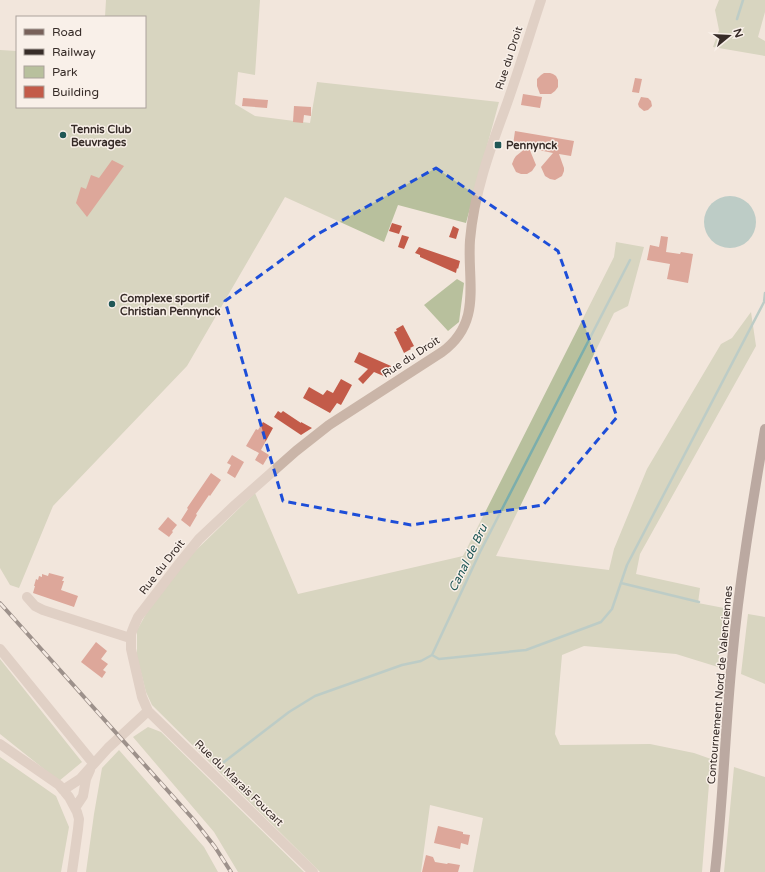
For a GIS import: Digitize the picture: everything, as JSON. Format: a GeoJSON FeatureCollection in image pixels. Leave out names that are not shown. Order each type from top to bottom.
{"type":"FeatureCollection","features":[{"type":"Feature","properties":{"kind":"main road","name":"Contournement Nord de Valenciennes"},"geometry":{"type":"LineString","coordinates":[[714,872],[724,770],[732,660],[752,506],[765,429]]}},
{"type":"Feature","properties":{"kind":"street","name":"Rue du Droit"},"geometry":{"type":"LineString","coordinates":[[148,711],[142,697],[131,649],[130,638],[138,617],[194,544],[312,437],[442,352],[450,346],[460,334],[467,319],[470,302],[470,241],[478,190],[541,0]]}},
{"type":"Feature","properties":{"kind":"street"},"geometry":{"type":"LineString","coordinates":[[27,597],[35,606],[43,610],[130,638]]}},
{"type":"Feature","properties":{"kind":"street"},"geometry":{"type":"LineString","coordinates":[[0,649],[93,763]]}},
{"type":"Feature","properties":{"kind":"street"},"geometry":{"type":"LineString","coordinates":[[63,790],[80,779],[108,748],[148,711]]}},
{"type":"Feature","properties":{"kind":"street","name":"Rue du Marais Foucart"},"geometry":{"type":"LineString","coordinates":[[148,711],[313,872]]}},
{"type":"Feature","properties":{"kind":"street"},"geometry":{"type":"LineString","coordinates":[[0,744],[54,782],[63,790],[75,808],[78,820],[78,829],[72,872]]}},
{"type":"Feature","properties":{"kind":"street"},"geometry":{"type":"LineString","coordinates":[[75,808],[84,796],[86,778],[93,763]]}},
{"type":"Feature","properties":{"kind":"highlighted area"},"geometry":{"type":"Polygon","coordinates":[[[436,168],[558,251],[617,417],[543,505],[411,525],[283,501],[225,301],[316,235],[436,168]]]}},
{"type":"Feature","properties":{"kind":"green space","name":"Complexe sportif Christian Pennynck"},"geometry":{"type":"Polygon","coordinates":[[[106,0],[260,0],[255,75],[238,72],[235,104],[255,116],[310,123],[317,82],[499,102],[466,223],[398,205],[384,242],[285,197],[187,366],[53,506],[19,588],[10,585],[0,568],[0,50],[16,51],[16,108],[146,108],[146,16],[105,16],[106,0]]]}},
{"type":"Feature","properties":{"kind":"green space"},"geometry":{"type":"Polygon","coordinates":[[[719,0],[765,0],[765,12],[758,37],[765,41],[765,56],[713,47],[719,30],[715,10],[719,0]]]}},
{"type":"Feature","properties":{"kind":"green space"},"geometry":{"type":"Polygon","coordinates":[[[616,242],[644,247],[628,306],[614,313],[496,556],[609,570],[614,549],[647,469],[721,344],[732,338],[751,312],[756,346],[640,554],[636,574],[700,588],[698,603],[724,608],[718,667],[676,654],[584,646],[562,655],[555,734],[560,745],[650,744],[694,753],[711,759],[702,872],[473,872],[483,818],[430,805],[421,872],[320,872],[152,705],[146,692],[137,657],[137,630],[146,614],[188,558],[255,493],[298,594],[463,556],[614,257],[616,242]]]}},
{"type":"Feature","properties":{"kind":"green space"},"geometry":{"type":"Polygon","coordinates":[[[457,279],[464,283],[459,322],[448,331],[424,305],[457,279]]]}},
{"type":"Feature","properties":{"kind":"green space"},"geometry":{"type":"Polygon","coordinates":[[[748,614],[765,617],[765,684],[741,674],[748,614]]]}},
{"type":"Feature","properties":{"kind":"green space"},"geometry":{"type":"Polygon","coordinates":[[[0,659],[82,762],[59,781],[0,734],[0,659]]]}},
{"type":"Feature","properties":{"kind":"green space"},"geometry":{"type":"Polygon","coordinates":[[[148,727],[161,732],[304,872],[238,872],[214,832],[133,737],[148,727]]]}},
{"type":"Feature","properties":{"kind":"green space"},"geometry":{"type":"Polygon","coordinates":[[[119,750],[204,847],[218,872],[86,872],[102,768],[119,750]]]}},
{"type":"Feature","properties":{"kind":"green space"},"geometry":{"type":"Polygon","coordinates":[[[0,757],[56,796],[69,827],[61,872],[0,872],[0,757]]]}},
{"type":"Feature","properties":{"kind":"green space"},"geometry":{"type":"Polygon","coordinates":[[[734,767],[765,777],[765,872],[724,872],[734,767]]]}},
{"type":"Feature","properties":{"kind":"water"},"geometry":{"type":"Polygon","coordinates":[[[730,196],[740,198],[748,204],[754,212],[756,222],[754,232],[748,240],[740,246],[730,248],[720,246],[712,240],[706,232],[704,222],[706,212],[712,204],[720,198],[730,196]]]}},
{"type":"Feature","properties":{"kind":"building"},"geometry":{"type":"Polygon","coordinates":[[[544,73],[553,74],[558,80],[558,87],[551,94],[540,94],[537,86],[537,79],[544,73]]]}},
{"type":"Feature","properties":{"kind":"building"},"geometry":{"type":"Polygon","coordinates":[[[635,78],[642,79],[639,93],[632,92],[635,78]]]}},
{"type":"Feature","properties":{"kind":"building"},"geometry":{"type":"Polygon","coordinates":[[[523,94],[542,97],[540,108],[521,105],[523,94]]]}},
{"type":"Feature","properties":{"kind":"building"},"geometry":{"type":"Polygon","coordinates":[[[641,97],[648,98],[651,101],[652,106],[648,110],[644,111],[639,107],[638,104],[641,97]]]}},
{"type":"Feature","properties":{"kind":"building"},"geometry":{"type":"Polygon","coordinates":[[[243,98],[268,100],[267,108],[242,106],[243,98]]]}},
{"type":"Feature","properties":{"kind":"building"},"geometry":{"type":"Polygon","coordinates":[[[294,106],[311,107],[311,116],[304,115],[303,123],[293,122],[294,106]]]}},
{"type":"Feature","properties":{"kind":"building"},"geometry":{"type":"Polygon","coordinates":[[[515,131],[574,141],[571,156],[559,154],[564,168],[562,176],[555,180],[550,179],[545,176],[541,167],[553,153],[529,148],[536,165],[532,171],[527,174],[516,172],[512,164],[514,159],[526,148],[513,145],[515,131]]]}},
{"type":"Feature","properties":{"kind":"building"},"geometry":{"type":"Polygon","coordinates":[[[112,160],[124,166],[87,217],[76,203],[81,187],[86,189],[91,175],[99,178],[112,160]]]}},
{"type":"Feature","properties":{"kind":"building"},"geometry":{"type":"Polygon","coordinates":[[[392,223],[402,226],[399,234],[389,231],[392,223]]]}},
{"type":"Feature","properties":{"kind":"building"},"geometry":{"type":"Polygon","coordinates":[[[453,226],[459,229],[456,239],[449,237],[453,226]]]}},
{"type":"Feature","properties":{"kind":"building"},"geometry":{"type":"Polygon","coordinates":[[[402,235],[409,237],[404,249],[398,247],[402,235]]]}},
{"type":"Feature","properties":{"kind":"building"},"geometry":{"type":"Polygon","coordinates":[[[661,236],[668,237],[666,252],[693,254],[688,283],[667,279],[670,264],[647,260],[650,245],[659,247],[661,236]]]}},
{"type":"Feature","properties":{"kind":"building"},"geometry":{"type":"Polygon","coordinates":[[[419,247],[460,261],[456,273],[420,257],[420,255],[415,253],[419,247]]]}},
{"type":"Feature","properties":{"kind":"building"},"geometry":{"type":"Polygon","coordinates":[[[403,325],[414,346],[404,353],[394,332],[403,325]]]}},
{"type":"Feature","properties":{"kind":"building"},"geometry":{"type":"Polygon","coordinates":[[[359,352],[391,366],[386,377],[374,372],[363,384],[358,379],[368,369],[354,362],[359,352]]]}},
{"type":"Feature","properties":{"kind":"building"},"geometry":{"type":"Polygon","coordinates":[[[341,379],[352,385],[341,405],[337,403],[330,413],[303,398],[309,387],[323,395],[327,390],[333,393],[341,379]]]}},
{"type":"Feature","properties":{"kind":"building"},"geometry":{"type":"Polygon","coordinates":[[[278,411],[281,413],[283,411],[301,423],[312,428],[301,435],[274,417],[278,411]]]}},
{"type":"Feature","properties":{"kind":"building"},"geometry":{"type":"Polygon","coordinates":[[[263,422],[273,428],[261,450],[269,455],[263,465],[255,460],[259,453],[246,446],[256,429],[258,430],[263,422]]]}},
{"type":"Feature","properties":{"kind":"building"},"geometry":{"type":"Polygon","coordinates":[[[232,455],[244,462],[235,478],[227,473],[231,465],[227,463],[232,455]]]}},
{"type":"Feature","properties":{"kind":"building"},"geometry":{"type":"Polygon","coordinates":[[[211,473],[221,480],[196,514],[197,515],[190,527],[181,520],[188,509],[187,508],[211,473]]]}},
{"type":"Feature","properties":{"kind":"building"},"geometry":{"type":"Polygon","coordinates":[[[168,517],[177,525],[169,537],[158,529],[168,517]]]}},
{"type":"Feature","properties":{"kind":"building"},"geometry":{"type":"Polygon","coordinates":[[[49,573],[64,577],[61,590],[78,596],[74,607],[33,593],[36,579],[38,580],[39,576],[42,577],[42,574],[48,576],[49,573]]]}},
{"type":"Feature","properties":{"kind":"building"},"geometry":{"type":"Polygon","coordinates":[[[96,642],[107,651],[101,659],[108,664],[103,670],[106,672],[102,678],[81,662],[96,642]]]}},
{"type":"Feature","properties":{"kind":"building"},"geometry":{"type":"Polygon","coordinates":[[[438,826],[470,835],[468,845],[461,843],[460,849],[434,843],[438,826]]]}},
{"type":"Feature","properties":{"kind":"building"},"geometry":{"type":"Polygon","coordinates":[[[426,855],[433,857],[435,862],[460,865],[458,872],[422,872],[426,855]]]}},
{"type":"Feature","properties":{"kind":"waterway","name":"Canal de Bru"},"geometry":{"type":"LineString","coordinates":[[737,19],[743,0]]}},
{"type":"Feature","properties":{"kind":"waterway","name":"Canal de Bru"},"geometry":{"type":"LineString","coordinates":[[224,762],[289,712],[315,696],[402,665],[421,661],[432,655],[480,552],[630,260]]}},
{"type":"Feature","properties":{"kind":"waterway"},"geometry":{"type":"LineString","coordinates":[[432,655],[439,659],[526,650],[601,622],[612,609],[627,565],[764,302],[765,293]]}},
{"type":"Feature","properties":{"kind":"waterway"},"geometry":{"type":"LineString","coordinates":[[621,583],[699,602]]}},
{"type":"Feature","properties":{"kind":"railway"},"geometry":{"type":"LineString","coordinates":[[0,603],[194,820],[215,847],[231,872]]}},
{"type":"Feature","properties":{"kind":"place","name":"Tennis Club Beuvrages"},"geometry":{"type":"Point","coordinates":[63,135]}},
{"type":"Feature","properties":{"kind":"place","name":"Pennynck"},"geometry":{"type":"Point","coordinates":[498,145]}},
{"type":"Feature","properties":{"kind":"place","name":"Complexe sportif Christian Pennynck"},"geometry":{"type":"Point","coordinates":[112,304]}}]}
